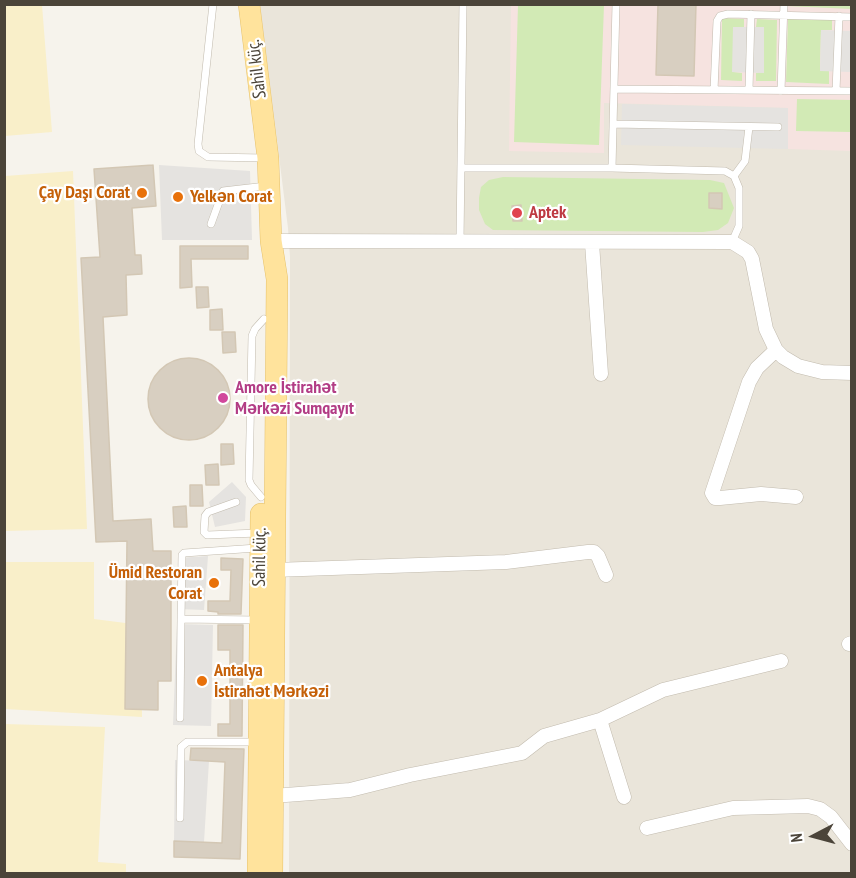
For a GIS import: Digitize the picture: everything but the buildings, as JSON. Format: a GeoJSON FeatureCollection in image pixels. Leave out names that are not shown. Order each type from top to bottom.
{"type":"FeatureCollection","features":[{"type":"Feature","properties":{"kind":"main road","name":"Sahil küç."},"geometry":{"type":"LineString","coordinates":[[249,4],[268,158],[271,241],[278,279],[272,873]]}},
{"type":"Feature","properties":{"kind":"main road","name":"Sahil küç."},"geometry":{"type":"LineString","coordinates":[[258,873],[264,319],[265,279],[271,241]]}},
{"type":"Feature","properties":{"kind":"street"},"geometry":{"type":"LineString","coordinates":[[271,241],[732,242],[748,252],[752,259],[766,329],[776,350],[798,366],[822,372],[852,373]]}},
{"type":"Feature","properties":{"kind":"street"},"geometry":{"type":"LineString","coordinates":[[592,243],[601,374]]}},
{"type":"Feature","properties":{"kind":"street"},"geometry":{"type":"LineString","coordinates":[[776,350],[757,368],[749,382],[712,493],[715,498],[761,494],[796,497]]}},
{"type":"Feature","properties":{"kind":"street"},"geometry":{"type":"LineString","coordinates":[[274,570],[506,562],[594,552],[606,575]]}},
{"type":"Feature","properties":{"kind":"street"},"geometry":{"type":"LineString","coordinates":[[273,796],[350,790],[410,775],[522,753],[544,736],[600,720],[663,690],[781,661]]}},
{"type":"Feature","properties":{"kind":"street"},"geometry":{"type":"LineString","coordinates":[[600,720],[624,797]]}},
{"type":"Feature","properties":{"kind":"street"},"geometry":{"type":"LineString","coordinates":[[647,828],[733,808],[808,806],[820,809],[831,817],[852,844]]}},
{"type":"Feature","properties":{"kind":"lane"},"geometry":{"type":"LineString","coordinates":[[213,4],[199,151],[208,157],[268,158]]}},
{"type":"Feature","properties":{"kind":"lane"},"geometry":{"type":"LineString","coordinates":[[460,241],[463,4]]}},
{"type":"Feature","properties":{"kind":"lane"},"geometry":{"type":"LineString","coordinates":[[612,168],[616,4]]}},
{"type":"Feature","properties":{"kind":"lane"},"geometry":{"type":"LineString","coordinates":[[781,91],[784,4]]}},
{"type":"Feature","properties":{"kind":"lane"},"geometry":{"type":"LineString","coordinates":[[714,90],[717,21],[720,16],[751,14],[852,17]]}},
{"type":"Feature","properties":{"kind":"lane"},"geometry":{"type":"LineString","coordinates":[[749,90],[751,14]]}},
{"type":"Feature","properties":{"kind":"lane"},"geometry":{"type":"LineString","coordinates":[[836,91],[839,16]]}},
{"type":"Feature","properties":{"kind":"lane"},"geometry":{"type":"LineString","coordinates":[[614,89],[852,92]]}},
{"type":"Feature","properties":{"kind":"lane"},"geometry":{"type":"LineString","coordinates":[[613,124],[778,127]]}},
{"type":"Feature","properties":{"kind":"lane"},"geometry":{"type":"LineString","coordinates":[[734,176],[745,160],[748,127]]}},
{"type":"Feature","properties":{"kind":"lane"},"geometry":{"type":"LineString","coordinates":[[462,168],[716,170],[734,176],[739,188],[740,226],[732,242]]}},
{"type":"Feature","properties":{"kind":"lane"},"geometry":{"type":"LineString","coordinates":[[211,224],[223,191],[270,186]]}},
{"type":"Feature","properties":{"kind":"lane"},"geometry":{"type":"LineString","coordinates":[[236,502],[208,512],[204,532],[207,535],[260,540]]}},
{"type":"Feature","properties":{"kind":"lane"},"geometry":{"type":"LineString","coordinates":[[180,718],[182,555],[260,540]]}},
{"type":"Feature","properties":{"kind":"lane"},"geometry":{"type":"LineString","coordinates":[[181,619],[259,620]]}},
{"type":"Feature","properties":{"kind":"lane"},"geometry":{"type":"LineString","coordinates":[[180,818],[181,747],[187,742],[258,742]]}},
{"type":"Feature","properties":{"kind":"shaded area"},"geometry":{"type":"Polygon","coordinates":[[[260,5],[851,5],[851,873],[289,873],[290,257],[260,5]]]}},
{"type":"Feature","properties":{"kind":"shaded area"},"geometry":{"type":"Polygon","coordinates":[[[511,5],[851,5],[851,151],[788,149],[788,108],[604,103],[604,153],[509,151],[511,5]]]}},
{"type":"Feature","properties":{"kind":"shaded area"},"geometry":{"type":"Polygon","coordinates":[[[733,27],[764,27],[764,73],[732,72],[733,27]]]}},
{"type":"Feature","properties":{"kind":"shaded area"},"geometry":{"type":"Polygon","coordinates":[[[821,30],[851,31],[851,72],[820,71],[821,30]]]}},
{"type":"Feature","properties":{"kind":"shaded area"},"geometry":{"type":"Polygon","coordinates":[[[622,104],[788,108],[788,149],[621,145],[622,104]]]}},
{"type":"Feature","properties":{"kind":"shaded area"},"geometry":{"type":"Polygon","coordinates":[[[159,165],[250,171],[252,240],[162,240],[159,165]]]}},
{"type":"Feature","properties":{"kind":"shaded area"},"geometry":{"type":"Polygon","coordinates":[[[232,482],[246,497],[245,521],[215,527],[209,502],[232,482]]]}},
{"type":"Feature","properties":{"kind":"shaded area"},"geometry":{"type":"Polygon","coordinates":[[[208,556],[204,610],[179,609],[178,558],[208,556]]]}},
{"type":"Feature","properties":{"kind":"shaded area"},"geometry":{"type":"Polygon","coordinates":[[[177,624],[213,625],[211,726],[173,725],[177,624]]]}},
{"type":"Feature","properties":{"kind":"shaded area"},"geometry":{"type":"Polygon","coordinates":[[[175,760],[209,761],[204,842],[174,841],[175,760]]]}},
{"type":"Feature","properties":{"kind":"green space"},"geometry":{"type":"Polygon","coordinates":[[[787,4],[851,4],[852,9],[787,6],[787,4]]]}},
{"type":"Feature","properties":{"kind":"green space"},"geometry":{"type":"Polygon","coordinates":[[[518,5],[604,5],[599,145],[514,142],[518,5]]]}},
{"type":"Feature","properties":{"kind":"green space"},"geometry":{"type":"Polygon","coordinates":[[[722,18],[744,19],[744,27],[733,27],[733,72],[742,73],[742,81],[721,80],[722,18]]]}},
{"type":"Feature","properties":{"kind":"green space"},"geometry":{"type":"Polygon","coordinates":[[[757,19],[777,20],[776,81],[756,81],[756,73],[764,72],[764,27],[756,27],[757,19]]]}},
{"type":"Feature","properties":{"kind":"green space"},"geometry":{"type":"Polygon","coordinates":[[[788,19],[832,20],[832,30],[821,30],[820,70],[829,71],[829,84],[786,82],[788,19]]]}},
{"type":"Feature","properties":{"kind":"green space"},"geometry":{"type":"Polygon","coordinates":[[[797,99],[851,100],[851,132],[796,131],[797,99]]]}},
{"type":"Feature","properties":{"kind":"green space"},"geometry":{"type":"Polygon","coordinates":[[[503,177],[710,180],[724,183],[734,208],[728,223],[718,230],[703,232],[493,230],[485,224],[479,210],[481,187],[489,180],[503,177]]]}},
{"type":"Feature","properties":{"kind":"sand"},"geometry":{"type":"Polygon","coordinates":[[[5,4],[42,5],[52,132],[5,136],[5,4]]]}},
{"type":"Feature","properties":{"kind":"sand"},"geometry":{"type":"Polygon","coordinates":[[[73,171],[87,529],[5,531],[5,176],[73,171]]]}},
{"type":"Feature","properties":{"kind":"sand"},"geometry":{"type":"Polygon","coordinates":[[[4,562],[94,562],[94,619],[141,625],[142,717],[5,709],[4,562]]]}},
{"type":"Feature","properties":{"kind":"sand"},"geometry":{"type":"Polygon","coordinates":[[[5,724],[105,727],[98,862],[126,864],[126,873],[5,873],[5,724]]]}},
{"type":"Feature","properties":{"kind":"place","name":"Çay Daşı Corat"},"geometry":{"type":"Point","coordinates":[142,193]}},
{"type":"Feature","properties":{"kind":"place","name":"Yelkən Corat"},"geometry":{"type":"Point","coordinates":[178,197]}},
{"type":"Feature","properties":{"kind":"place","name":"Aptek"},"geometry":{"type":"Point","coordinates":[517,213]}},
{"type":"Feature","properties":{"kind":"place","name":"Amore İstirahət Mərkəzi Sumqayıt"},"geometry":{"type":"Point","coordinates":[223,398]}},
{"type":"Feature","properties":{"kind":"place","name":"Ümid Restoran Corat"},"geometry":{"type":"Point","coordinates":[214,583]}},
{"type":"Feature","properties":{"kind":"place","name":"Antalya İstirahət Mərkəzi"},"geometry":{"type":"Point","coordinates":[202,681]}}]}
